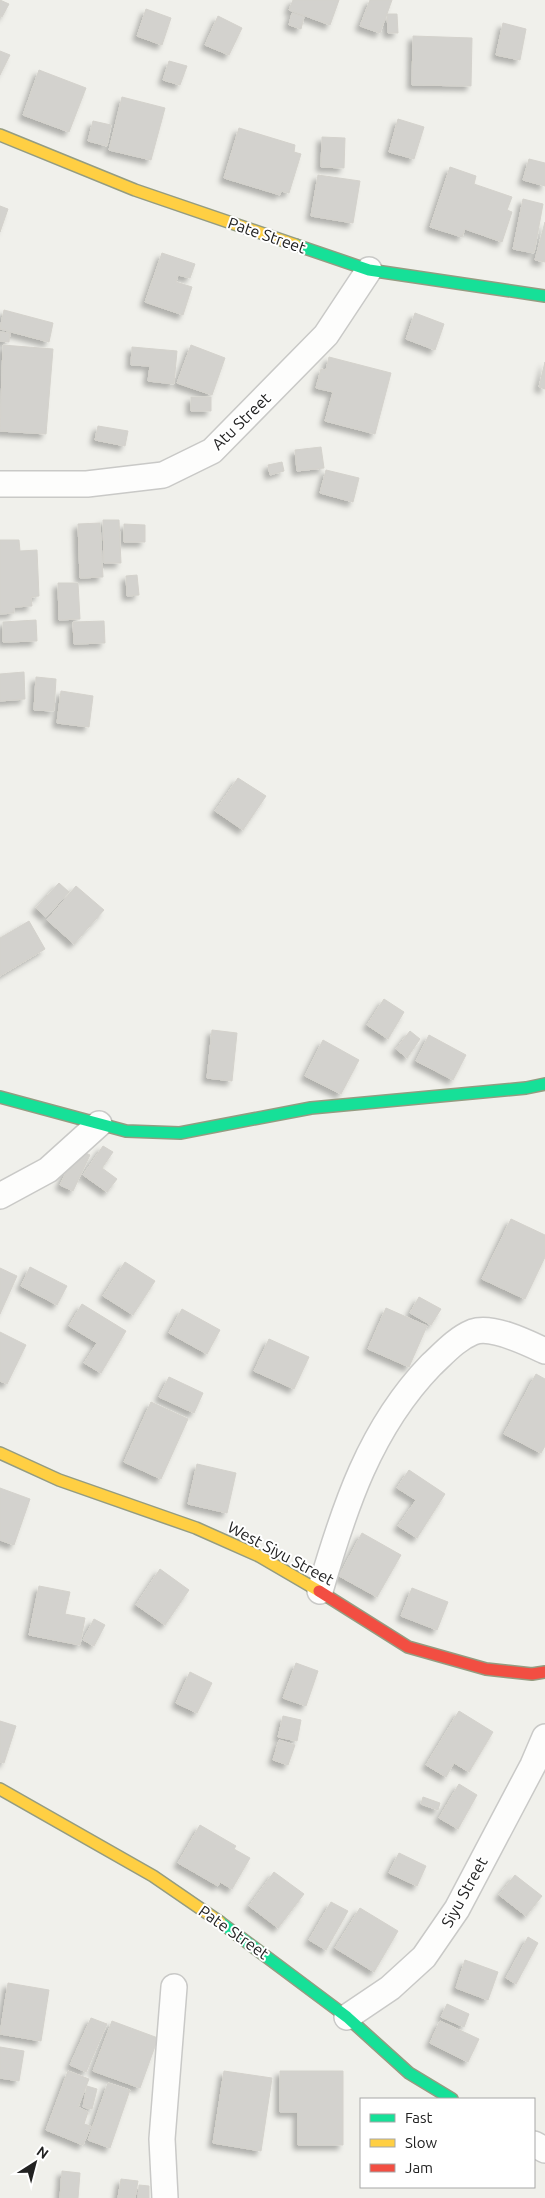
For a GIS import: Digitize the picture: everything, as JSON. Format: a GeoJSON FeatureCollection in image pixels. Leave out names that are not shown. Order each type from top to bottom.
{"type":"FeatureCollection","features":[{"type":"Feature","properties":{"kind":"street","name":"Pate Street"},"geometry":{"type":"LineString","coordinates":[[0,135],[135,190],[369,270],[545,296]]}},
{"type":"Feature","properties":{"kind":"street","name":"Atu Street"},"geometry":{"type":"LineString","coordinates":[[0,484],[87,484],[163,475],[212,451],[326,334],[369,270]]}},
{"type":"Feature","properties":{"kind":"street"},"geometry":{"type":"LineString","coordinates":[[0,1096],[17,1103],[126,1131],[180,1133],[311,1108],[526,1088],[545,1084]]}},
{"type":"Feature","properties":{"kind":"street"},"geometry":{"type":"LineString","coordinates":[[0,1196],[48,1170],[99,1124]]}},
{"type":"Feature","properties":{"kind":"street"},"geometry":{"type":"LineString","coordinates":[[320,1591],[336,1535],[363,1464],[387,1420],[420,1377],[452,1344],[474,1332],[498,1333],[545,1351]]}},
{"type":"Feature","properties":{"kind":"street","name":"West Siyu Street"},"geometry":{"type":"LineString","coordinates":[[0,1453],[59,1480],[196,1528],[259,1556],[320,1591],[408,1647],[486,1669],[532,1674],[545,1672]]}},
{"type":"Feature","properties":{"kind":"street","name":"Siyu Street"},"geometry":{"type":"LineString","coordinates":[[347,2017],[390,1988],[417,1963],[452,1917],[533,1765],[545,1737]]}},
{"type":"Feature","properties":{"kind":"street","name":"Pate Street"},"geometry":{"type":"LineString","coordinates":[[0,1789],[70,1826],[153,1876],[249,1941],[347,2017],[409,2073],[450,2098]]}},
{"type":"Feature","properties":{"kind":"street"},"geometry":{"type":"LineString","coordinates":[[165,2198],[162,2139],[174,1987]]}},
{"type":"Feature","properties":{"kind":"building"},"geometry":{"type":"Polygon","coordinates":[[[0,0],[9,4],[2,17],[0,16],[0,0]]]}},
{"type":"Feature","properties":{"kind":"building"},"geometry":{"type":"Polygon","coordinates":[[[293,0],[339,0],[330,25],[289,10],[293,0]]]}},
{"type":"Feature","properties":{"kind":"building"},"geometry":{"type":"Polygon","coordinates":[[[370,0],[392,0],[380,33],[360,26],[370,0]]]}},
{"type":"Feature","properties":{"kind":"building"},"geometry":{"type":"Polygon","coordinates":[[[146,9],[171,18],[162,45],[137,36],[146,9]]]}},
{"type":"Feature","properties":{"kind":"building"},"geometry":{"type":"Polygon","coordinates":[[[292,13],[304,17],[301,29],[289,25],[292,13]]]}},
{"type":"Feature","properties":{"kind":"building"},"geometry":{"type":"Polygon","coordinates":[[[387,14],[397,14],[398,33],[388,33],[387,14]]]}},
{"type":"Feature","properties":{"kind":"building"},"geometry":{"type":"Polygon","coordinates":[[[218,16],[242,28],[229,55],[205,45],[218,16]]]}},
{"type":"Feature","properties":{"kind":"building"},"geometry":{"type":"Polygon","coordinates":[[[503,23],[526,29],[520,60],[496,55],[503,23]]]}},
{"type":"Feature","properties":{"kind":"building"},"geometry":{"type":"Polygon","coordinates":[[[413,36],[472,38],[471,86],[412,85],[413,36]]]}},
{"type":"Feature","properties":{"kind":"building"},"geometry":{"type":"Polygon","coordinates":[[[0,51],[10,55],[0,75],[0,51]]]}},
{"type":"Feature","properties":{"kind":"building"},"geometry":{"type":"Polygon","coordinates":[[[169,61],[187,66],[180,85],[163,80],[169,61]]]}},
{"type":"Feature","properties":{"kind":"building"},"geometry":{"type":"Polygon","coordinates":[[[39,70],[86,88],[69,132],[23,115],[39,70]]]}},
{"type":"Feature","properties":{"kind":"building"},"geometry":{"type":"Polygon","coordinates":[[[122,97],[165,108],[151,160],[109,150],[122,97]]]}},
{"type":"Feature","properties":{"kind":"building"},"geometry":{"type":"Polygon","coordinates":[[[398,119],[424,127],[414,159],[389,152],[398,119]]]}},
{"type":"Feature","properties":{"kind":"building"},"geometry":{"type":"Polygon","coordinates":[[[93,121],[111,125],[107,146],[88,141],[93,121]]]}},
{"type":"Feature","properties":{"kind":"building"},"geometry":{"type":"Polygon","coordinates":[[[239,128],[295,145],[294,152],[301,154],[289,193],[281,191],[280,195],[224,178],[239,128]]]}},
{"type":"Feature","properties":{"kind":"building"},"geometry":{"type":"Polygon","coordinates":[[[322,137],[345,138],[344,168],[321,167],[322,137]]]}},
{"type":"Feature","properties":{"kind":"building"},"geometry":{"type":"Polygon","coordinates":[[[529,159],[545,163],[545,186],[523,180],[529,159]]]}},
{"type":"Feature","properties":{"kind":"building"},"geometry":{"type":"Polygon","coordinates":[[[450,167],[476,176],[474,184],[512,197],[507,210],[512,212],[502,242],[465,229],[462,237],[430,227],[450,167]]]}},
{"type":"Feature","properties":{"kind":"building"},"geometry":{"type":"Polygon","coordinates":[[[318,175],[360,181],[353,223],[311,216],[318,175]]]}},
{"type":"Feature","properties":{"kind":"building"},"geometry":{"type":"Polygon","coordinates":[[[523,199],[543,204],[534,253],[513,249],[523,199]]]}},
{"type":"Feature","properties":{"kind":"building"},"geometry":{"type":"Polygon","coordinates":[[[0,206],[8,209],[0,232],[0,206]]]}},
{"type":"Feature","properties":{"kind":"building"},"geometry":{"type":"Polygon","coordinates":[[[545,222],[545,262],[535,260],[545,222]]]}},
{"type":"Feature","properties":{"kind":"building"},"geometry":{"type":"Polygon","coordinates":[[[162,253],[195,264],[190,278],[178,275],[176,282],[192,287],[183,315],[145,302],[162,253]]]}},
{"type":"Feature","properties":{"kind":"building"},"geometry":{"type":"Polygon","coordinates":[[[4,310],[53,323],[49,342],[0,329],[4,310]]]}},
{"type":"Feature","properties":{"kind":"building"},"geometry":{"type":"Polygon","coordinates":[[[415,313],[444,324],[435,350],[406,339],[415,313]]]}},
{"type":"Feature","properties":{"kind":"building"},"geometry":{"type":"Polygon","coordinates":[[[0,332],[10,333],[9,342],[0,341],[0,332]]]}},
{"type":"Feature","properties":{"kind":"building"},"geometry":{"type":"Polygon","coordinates":[[[3,345],[53,349],[46,434],[0,431],[3,345]]]}},
{"type":"Feature","properties":{"kind":"building"},"geometry":{"type":"Polygon","coordinates":[[[191,345],[225,358],[212,395],[177,383],[191,345]]]}},
{"type":"Feature","properties":{"kind":"building"},"geometry":{"type":"Polygon","coordinates":[[[132,347],[177,351],[174,384],[148,381],[150,366],[131,365],[132,347]]]}},
{"type":"Feature","properties":{"kind":"building"},"geometry":{"type":"Polygon","coordinates":[[[329,357],[391,373],[375,434],[325,421],[333,392],[316,388],[321,369],[326,370],[329,357]]]}},
{"type":"Feature","properties":{"kind":"building"},"geometry":{"type":"Polygon","coordinates":[[[545,362],[545,389],[539,387],[545,362]]]}},
{"type":"Feature","properties":{"kind":"building"},"geometry":{"type":"Polygon","coordinates":[[[191,397],[211,397],[211,411],[191,411],[191,397]]]}},
{"type":"Feature","properties":{"kind":"building"},"geometry":{"type":"Polygon","coordinates":[[[98,426],[128,431],[125,446],[95,440],[98,426]]]}},
{"type":"Feature","properties":{"kind":"building"},"geometry":{"type":"Polygon","coordinates":[[[321,447],[324,468],[297,471],[295,450],[321,447]]]}},
{"type":"Feature","properties":{"kind":"building"},"geometry":{"type":"Polygon","coordinates":[[[282,462],[284,471],[270,475],[268,465],[282,462]]]}},
{"type":"Feature","properties":{"kind":"building"},"geometry":{"type":"Polygon","coordinates":[[[326,470],[359,478],[353,502],[320,493],[326,470]]]}},
{"type":"Feature","properties":{"kind":"building"},"geometry":{"type":"Polygon","coordinates":[[[103,520],[119,520],[121,563],[104,563],[103,520]]]}},
{"type":"Feature","properties":{"kind":"building"},"geometry":{"type":"Polygon","coordinates":[[[100,523],[103,577],[80,578],[78,524],[100,523]]]}},
{"type":"Feature","properties":{"kind":"building"},"geometry":{"type":"Polygon","coordinates":[[[124,524],[145,525],[145,542],[124,542],[124,524]]]}},
{"type":"Feature","properties":{"kind":"building"},"geometry":{"type":"Polygon","coordinates":[[[0,540],[19,540],[20,551],[37,550],[39,596],[31,597],[32,606],[14,607],[14,613],[0,614],[0,540]]]}},
{"type":"Feature","properties":{"kind":"building"},"geometry":{"type":"Polygon","coordinates":[[[137,575],[139,595],[127,596],[126,576],[137,575]]]}},
{"type":"Feature","properties":{"kind":"building"},"geometry":{"type":"Polygon","coordinates":[[[58,583],[78,583],[80,619],[59,620],[58,583]]]}},
{"type":"Feature","properties":{"kind":"building"},"geometry":{"type":"Polygon","coordinates":[[[36,620],[37,641],[3,642],[3,622],[36,620]]]}},
{"type":"Feature","properties":{"kind":"building"},"geometry":{"type":"Polygon","coordinates":[[[104,621],[105,643],[74,644],[73,622],[104,621]]]}},
{"type":"Feature","properties":{"kind":"building"},"geometry":{"type":"Polygon","coordinates":[[[24,672],[25,699],[0,701],[0,674],[24,672]]]}},
{"type":"Feature","properties":{"kind":"building"},"geometry":{"type":"Polygon","coordinates":[[[36,677],[56,679],[54,711],[34,710],[36,677]]]}},
{"type":"Feature","properties":{"kind":"building"},"geometry":{"type":"Polygon","coordinates":[[[61,691],[93,696],[89,727],[57,723],[61,691]]]}},
{"type":"Feature","properties":{"kind":"building"},"geometry":{"type":"Polygon","coordinates":[[[238,778],[266,796],[243,830],[215,811],[238,778]]]}},
{"type":"Feature","properties":{"kind":"building"},"geometry":{"type":"Polygon","coordinates":[[[59,883],[69,892],[46,917],[36,908],[59,883]]]}},
{"type":"Feature","properties":{"kind":"building"},"geometry":{"type":"Polygon","coordinates":[[[76,886],[104,910],[74,944],[47,920],[76,886]]]}},
{"type":"Feature","properties":{"kind":"building"},"geometry":{"type":"Polygon","coordinates":[[[29,921],[45,949],[0,976],[0,938],[29,921]]]}},
{"type":"Feature","properties":{"kind":"building"},"geometry":{"type":"Polygon","coordinates":[[[384,999],[404,1012],[388,1039],[367,1025],[384,999]]]}},
{"type":"Feature","properties":{"kind":"building"},"geometry":{"type":"Polygon","coordinates":[[[212,1030],[237,1033],[232,1081],[207,1078],[212,1030]]]}},
{"type":"Feature","properties":{"kind":"building"},"geometry":{"type":"Polygon","coordinates":[[[410,1031],[420,1039],[407,1058],[396,1049],[410,1031]]]}},
{"type":"Feature","properties":{"kind":"building"},"geometry":{"type":"Polygon","coordinates":[[[429,1035],[466,1055],[453,1080],[416,1061],[429,1035]]]}},
{"type":"Feature","properties":{"kind":"building"},"geometry":{"type":"Polygon","coordinates":[[[323,1040],[359,1060],[341,1094],[305,1076],[323,1040]]]}},
{"type":"Feature","properties":{"kind":"building"},"geometry":{"type":"Polygon","coordinates":[[[103,1146],[113,1152],[102,1168],[117,1179],[107,1192],[83,1175],[103,1146]]]}},
{"type":"Feature","properties":{"kind":"building"},"geometry":{"type":"Polygon","coordinates":[[[77,1149],[90,1155],[73,1191],[60,1185],[77,1149]]]}},
{"type":"Feature","properties":{"kind":"building"},"geometry":{"type":"Polygon","coordinates":[[[511,1219],[545,1235],[545,1257],[525,1299],[482,1279],[511,1219]]]}},
{"type":"Feature","properties":{"kind":"building"},"geometry":{"type":"Polygon","coordinates":[[[125,1262],[155,1281],[133,1315],[103,1296],[125,1262]]]}},
{"type":"Feature","properties":{"kind":"building"},"geometry":{"type":"Polygon","coordinates":[[[30,1267],[67,1286],[57,1305],[21,1286],[30,1267]]]}},
{"type":"Feature","properties":{"kind":"building"},"geometry":{"type":"Polygon","coordinates":[[[0,1268],[17,1276],[0,1314],[0,1268]]]}},
{"type":"Feature","properties":{"kind":"building"},"geometry":{"type":"Polygon","coordinates":[[[419,1297],[441,1309],[431,1325],[410,1313],[419,1297]]]}},
{"type":"Feature","properties":{"kind":"building"},"geometry":{"type":"Polygon","coordinates":[[[82,1304],[126,1331],[101,1373],[84,1363],[97,1343],[69,1326],[82,1304]]]}},
{"type":"Feature","properties":{"kind":"building"},"geometry":{"type":"Polygon","coordinates":[[[386,1308],[427,1326],[409,1367],[368,1349],[386,1308]]]}},
{"type":"Feature","properties":{"kind":"building"},"geometry":{"type":"Polygon","coordinates":[[[182,1309],[220,1330],[207,1354],[169,1333],[182,1309]]]}},
{"type":"Feature","properties":{"kind":"building"},"geometry":{"type":"Polygon","coordinates":[[[0,1332],[26,1345],[7,1384],[0,1381],[0,1332]]]}},
{"type":"Feature","properties":{"kind":"building"},"geometry":{"type":"Polygon","coordinates":[[[269,1339],[309,1357],[294,1389],[254,1371],[269,1339]]]}},
{"type":"Feature","properties":{"kind":"building"},"geometry":{"type":"Polygon","coordinates":[[[536,1374],[545,1379],[545,1446],[541,1453],[504,1434],[536,1374]]]}},
{"type":"Feature","properties":{"kind":"building"},"geometry":{"type":"Polygon","coordinates":[[[169,1377],[203,1393],[194,1413],[159,1397],[169,1377]]]}},
{"type":"Feature","properties":{"kind":"building"},"geometry":{"type":"Polygon","coordinates":[[[151,1402],[188,1419],[161,1479],[124,1462],[151,1402]]]}},
{"type":"Feature","properties":{"kind":"building"},"geometry":{"type":"Polygon","coordinates":[[[197,1464],[236,1473],[227,1513],[188,1504],[197,1464]]]}},
{"type":"Feature","properties":{"kind":"building"},"geometry":{"type":"Polygon","coordinates":[[[409,1470],[445,1494],[417,1538],[398,1526],[416,1500],[397,1488],[409,1470]]]}},
{"type":"Feature","properties":{"kind":"building"},"geometry":{"type":"Polygon","coordinates":[[[0,1488],[30,1499],[14,1545],[0,1540],[0,1488]]]}},
{"type":"Feature","properties":{"kind":"building"},"geometry":{"type":"Polygon","coordinates":[[[362,1533],[401,1555],[377,1597],[339,1576],[362,1533]]]}},
{"type":"Feature","properties":{"kind":"building"},"geometry":{"type":"Polygon","coordinates":[[[160,1569],[189,1590],[165,1625],[136,1605],[160,1569]]]}},
{"type":"Feature","properties":{"kind":"building"},"geometry":{"type":"Polygon","coordinates":[[[39,1586],[70,1592],[65,1614],[85,1618],[80,1645],[29,1635],[39,1586]]]}},
{"type":"Feature","properties":{"kind":"building"},"geometry":{"type":"Polygon","coordinates":[[[412,1588],[448,1602],[437,1630],[401,1616],[412,1588]]]}},
{"type":"Feature","properties":{"kind":"building"},"geometry":{"type":"Polygon","coordinates":[[[94,1619],[105,1625],[94,1646],[83,1640],[94,1619]]]}},
{"type":"Feature","properties":{"kind":"building"},"geometry":{"type":"Polygon","coordinates":[[[296,1663],[318,1671],[306,1706],[283,1698],[296,1663]]]}},
{"type":"Feature","properties":{"kind":"building"},"geometry":{"type":"Polygon","coordinates":[[[190,1672],[212,1683],[197,1713],[176,1703],[190,1672]]]}},
{"type":"Feature","properties":{"kind":"building"},"geometry":{"type":"Polygon","coordinates":[[[459,1711],[493,1732],[469,1772],[454,1763],[446,1777],[426,1765],[459,1711]]]}},
{"type":"Feature","properties":{"kind":"building"},"geometry":{"type":"Polygon","coordinates":[[[283,1716],[301,1720],[297,1741],[278,1737],[283,1716]]]}},
{"type":"Feature","properties":{"kind":"building"},"geometry":{"type":"Polygon","coordinates":[[[0,1721],[16,1726],[4,1763],[0,1762],[0,1721]]]}},
{"type":"Feature","properties":{"kind":"building"},"geometry":{"type":"Polygon","coordinates":[[[279,1740],[295,1745],[288,1765],[273,1760],[279,1740]]]}},
{"type":"Feature","properties":{"kind":"building"},"geometry":{"type":"Polygon","coordinates":[[[459,1784],[477,1795],[458,1829],[439,1818],[459,1784]]]}},
{"type":"Feature","properties":{"kind":"building"},"geometry":{"type":"Polygon","coordinates":[[[423,1797],[440,1803],[438,1810],[421,1804],[423,1797]]]}},
{"type":"Feature","properties":{"kind":"building"},"geometry":{"type":"Polygon","coordinates":[[[200,1825],[236,1846],[234,1849],[250,1858],[232,1889],[220,1882],[218,1886],[178,1863],[200,1825]]]}},
{"type":"Feature","properties":{"kind":"building"},"geometry":{"type":"Polygon","coordinates":[[[399,1853],[426,1866],[417,1886],[389,1873],[399,1853]]]}},
{"type":"Feature","properties":{"kind":"building"},"geometry":{"type":"Polygon","coordinates":[[[274,1872],[304,1894],[278,1928],[249,1906],[274,1872]]]}},
{"type":"Feature","properties":{"kind":"building"},"geometry":{"type":"Polygon","coordinates":[[[515,1875],[542,1896],[526,1916],[499,1895],[515,1875]]]}},
{"type":"Feature","properties":{"kind":"building"},"geometry":{"type":"Polygon","coordinates":[[[331,1902],[348,1911],[326,1950],[309,1940],[331,1902]]]}},
{"type":"Feature","properties":{"kind":"building"},"geometry":{"type":"Polygon","coordinates":[[[360,1908],[398,1931],[374,1972],[335,1948],[360,1908]]]}},
{"type":"Feature","properties":{"kind":"building"},"geometry":{"type":"Polygon","coordinates":[[[528,1937],[538,1943],[516,1984],[506,1978],[528,1937]]]}},
{"type":"Feature","properties":{"kind":"building"},"geometry":{"type":"Polygon","coordinates":[[[465,1960],[498,1972],[488,2000],[456,1988],[465,1960]]]}},
{"type":"Feature","properties":{"kind":"building"},"geometry":{"type":"Polygon","coordinates":[[[8,1983],[49,1990],[41,2041],[0,2034],[8,1983]]]}},
{"type":"Feature","properties":{"kind":"building"},"geometry":{"type":"Polygon","coordinates":[[[447,2004],[469,2014],[464,2027],[441,2017],[447,2004]]]}},
{"type":"Feature","properties":{"kind":"building"},"geometry":{"type":"Polygon","coordinates":[[[91,2018],[107,2024],[86,2072],[70,2065],[91,2018]]]}},
{"type":"Feature","properties":{"kind":"building"},"geometry":{"type":"Polygon","coordinates":[[[112,2021],[158,2038],[140,2088],[93,2071],[112,2021]]]}},
{"type":"Feature","properties":{"kind":"building"},"geometry":{"type":"Polygon","coordinates":[[[440,2021],[479,2039],[468,2062],[430,2043],[440,2021]]]}},
{"type":"Feature","properties":{"kind":"building"},"geometry":{"type":"Polygon","coordinates":[[[0,2047],[24,2051],[19,2081],[0,2078],[0,2047]]]}},
{"type":"Feature","properties":{"kind":"building"},"geometry":{"type":"Polygon","coordinates":[[[68,2071],[89,2079],[78,2107],[88,2112],[84,2124],[91,2126],[83,2145],[46,2130],[68,2071]]]}},
{"type":"Feature","properties":{"kind":"building"},"geometry":{"type":"Polygon","coordinates":[[[224,2071],[272,2078],[261,2151],[213,2143],[224,2071]]]}},
{"type":"Feature","properties":{"kind":"building"},"geometry":{"type":"Polygon","coordinates":[[[280,2071],[343,2071],[343,2145],[298,2145],[298,2112],[280,2112],[280,2071]]]}},
{"type":"Feature","properties":{"kind":"building"},"geometry":{"type":"Polygon","coordinates":[[[108,2083],[130,2090],[110,2148],[88,2140],[108,2083]]]}},
{"type":"Feature","properties":{"kind":"building"},"geometry":{"type":"Polygon","coordinates":[[[87,2086],[97,2089],[92,2109],[83,2107],[87,2086]]]}},
{"type":"Feature","properties":{"kind":"building"},"geometry":{"type":"Polygon","coordinates":[[[62,2171],[80,2173],[78,2198],[60,2198],[62,2171]]]}},
{"type":"Feature","properties":{"kind":"building"},"geometry":{"type":"Polygon","coordinates":[[[121,2179],[138,2181],[135,2198],[118,2198],[121,2179]]]}},
{"type":"Feature","properties":{"kind":"building"},"geometry":{"type":"Polygon","coordinates":[[[139,2185],[149,2186],[149,2198],[138,2198],[139,2185]]]}},
{"type":"Feature","properties":{"kind":"traffic: fast"},"geometry":{"type":"LineString","coordinates":[[296,245],[369,270],[545,296]]}},
{"type":"Feature","properties":{"kind":"traffic: fast"},"geometry":{"type":"LineString","coordinates":[[0,1097],[126,1131],[180,1133],[311,1108],[526,1088],[545,1084]]}},
{"type":"Feature","properties":{"kind":"traffic: fast"},"geometry":{"type":"LineString","coordinates":[[220,1922],[347,2017],[409,2073],[450,2098]]}},
{"type":"Feature","properties":{"kind":"traffic: slow"},"geometry":{"type":"LineString","coordinates":[[0,135],[135,190],[296,245]]}},
{"type":"Feature","properties":{"kind":"traffic: slow"},"geometry":{"type":"LineString","coordinates":[[0,1453],[59,1480],[196,1528],[259,1556],[319,1591]]}},
{"type":"Feature","properties":{"kind":"traffic: slow"},"geometry":{"type":"LineString","coordinates":[[0,1789],[153,1876],[220,1922]]}},
{"type":"Feature","properties":{"kind":"traffic: jam"},"geometry":{"type":"LineString","coordinates":[[319,1591],[408,1647],[486,1669],[532,1674],[545,1672]]}}]}
